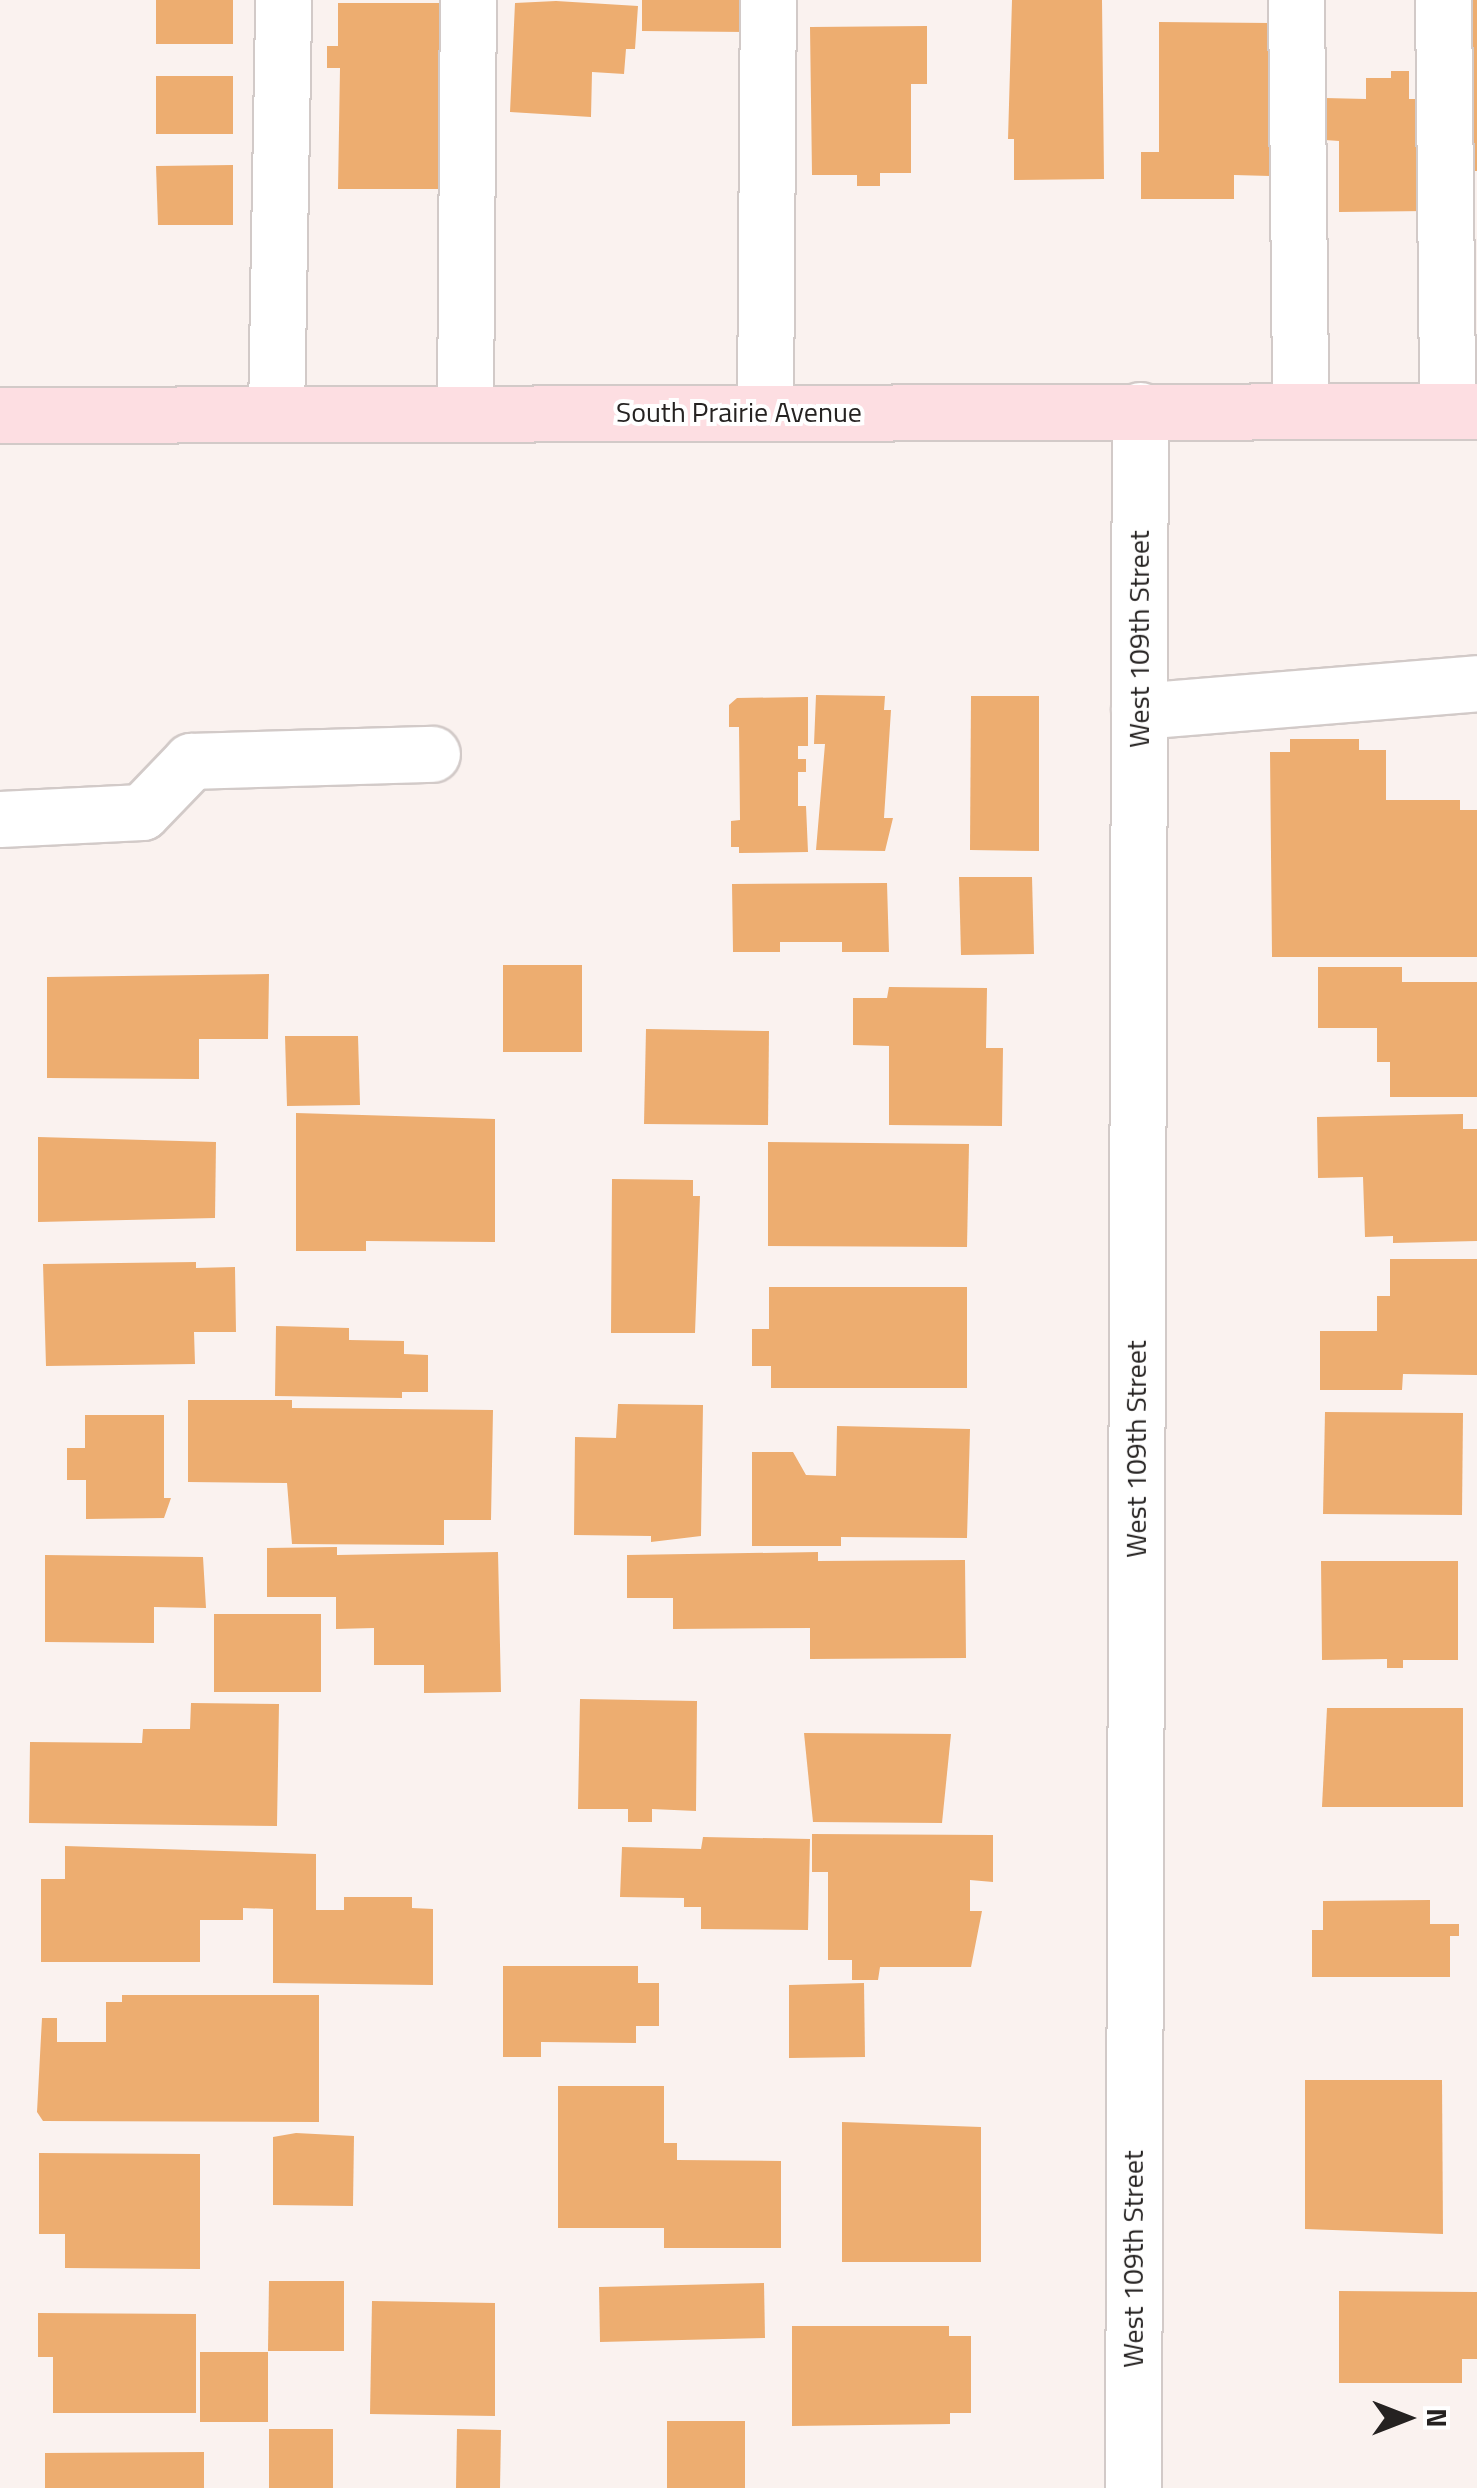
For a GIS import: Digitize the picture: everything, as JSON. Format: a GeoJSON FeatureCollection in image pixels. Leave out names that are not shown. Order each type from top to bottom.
{"type":"FeatureCollection","features":[{"type":"Feature","properties":{"kind":"main road","name":"South Prairie Avenue"},"geometry":{"type":"LineString","coordinates":[[0,415],[1462,411]]}},
{"type":"Feature","properties":{"kind":"street"},"geometry":{"type":"LineString","coordinates":[[276,414],[283,0]]}},
{"type":"Feature","properties":{"kind":"street"},"geometry":{"type":"LineString","coordinates":[[465,414],[468,0]]}},
{"type":"Feature","properties":{"kind":"street"},"geometry":{"type":"LineString","coordinates":[[765,411],[768,0]]}},
{"type":"Feature","properties":{"kind":"street"},"geometry":{"type":"LineString","coordinates":[[1296,0],[1300,410]]}},
{"type":"Feature","properties":{"kind":"street"},"geometry":{"type":"LineString","coordinates":[[1443,0],[1462,411]]}},
{"type":"Feature","properties":{"kind":"street","name":"West 109th Street"},"geometry":{"type":"LineString","coordinates":[[1133,2488],[1140,410]]}},
{"type":"Feature","properties":{"kind":"street"},"geometry":{"type":"LineString","coordinates":[[1139,712],[1477,682]]}},
{"type":"Feature","properties":{"kind":"street"},"geometry":{"type":"LineString","coordinates":[[0,819],[142,812],[191,761],[432,754]]}},
{"type":"Feature","properties":{"kind":"building"},"geometry":{"type":"Polygon","coordinates":[[[156,0],[233,0],[233,44],[156,44],[156,0]]]}},
{"type":"Feature","properties":{"kind":"building"},"geometry":{"type":"Polygon","coordinates":[[[642,0],[745,0],[745,32],[642,31],[642,0]]]}},
{"type":"Feature","properties":{"kind":"building"},"geometry":{"type":"Polygon","coordinates":[[[1012,0],[1102,0],[1104,179],[1014,180],[1014,139],[1008,139],[1012,0]]]}},
{"type":"Feature","properties":{"kind":"building"},"geometry":{"type":"Polygon","coordinates":[[[1447,0],[1477,0],[1477,171],[1456,171],[1447,0]]]}},
{"type":"Feature","properties":{"kind":"building"},"geometry":{"type":"Polygon","coordinates":[[[338,3],[442,3],[441,189],[338,189],[340,68],[327,68],[327,46],[338,46],[338,3]]]}},
{"type":"Feature","properties":{"kind":"building"},"geometry":{"type":"Polygon","coordinates":[[[515,3],[638,6],[635,49],[626,49],[624,74],[592,72],[591,117],[510,112],[515,3]]]}},
{"type":"Feature","properties":{"kind":"building"},"geometry":{"type":"Polygon","coordinates":[[[1159,22],[1270,23],[1270,176],[1234,175],[1234,199],[1141,199],[1141,152],[1159,152],[1159,22]]]}},
{"type":"Feature","properties":{"kind":"building"},"geometry":{"type":"Polygon","coordinates":[[[927,26],[927,84],[911,84],[911,173],[880,173],[880,186],[857,186],[857,175],[812,175],[810,27],[927,26]]]}},
{"type":"Feature","properties":{"kind":"building"},"geometry":{"type":"Polygon","coordinates":[[[1391,71],[1409,71],[1409,99],[1430,99],[1427,211],[1339,212],[1339,141],[1325,140],[1325,98],[1366,99],[1366,78],[1391,78],[1391,71]]]}},
{"type":"Feature","properties":{"kind":"building"},"geometry":{"type":"Polygon","coordinates":[[[156,76],[233,76],[233,134],[156,134],[156,76]]]}},
{"type":"Feature","properties":{"kind":"building"},"geometry":{"type":"Polygon","coordinates":[[[233,165],[233,225],[158,225],[156,166],[233,165]]]}},
{"type":"Feature","properties":{"kind":"building"},"geometry":{"type":"Polygon","coordinates":[[[816,695],[885,696],[884,710],[891,710],[884,818],[893,818],[885,851],[816,850],[825,744],[814,744],[816,695]]]}},
{"type":"Feature","properties":{"kind":"building"},"geometry":{"type":"Polygon","coordinates":[[[971,696],[1039,696],[1039,851],[970,850],[971,696]]]}},
{"type":"Feature","properties":{"kind":"building"},"geometry":{"type":"Polygon","coordinates":[[[808,697],[808,746],[798,746],[798,759],[806,759],[806,772],[798,772],[798,806],[806,806],[808,852],[739,853],[739,847],[731,847],[731,821],[740,820],[739,727],[729,727],[729,705],[737,698],[808,697]]]}},
{"type":"Feature","properties":{"kind":"building"},"geometry":{"type":"Polygon","coordinates":[[[1290,739],[1359,739],[1359,750],[1386,750],[1386,800],[1460,800],[1460,810],[1477,810],[1477,957],[1272,957],[1270,752],[1290,752],[1290,739]]]}},
{"type":"Feature","properties":{"kind":"building"},"geometry":{"type":"Polygon","coordinates":[[[959,877],[1032,877],[1034,954],[961,955],[959,877]]]}},
{"type":"Feature","properties":{"kind":"building"},"geometry":{"type":"Polygon","coordinates":[[[887,883],[889,952],[842,952],[842,942],[780,942],[780,952],[733,952],[732,884],[887,883]]]}},
{"type":"Feature","properties":{"kind":"building"},"geometry":{"type":"Polygon","coordinates":[[[503,965],[582,965],[582,1052],[503,1052],[503,965]]]}},
{"type":"Feature","properties":{"kind":"building"},"geometry":{"type":"Polygon","coordinates":[[[1318,967],[1402,967],[1402,982],[1477,982],[1477,1097],[1390,1097],[1390,1062],[1377,1062],[1377,1028],[1318,1028],[1318,967]]]}},
{"type":"Feature","properties":{"kind":"building"},"geometry":{"type":"Polygon","coordinates":[[[269,974],[268,1039],[199,1039],[199,1079],[47,1078],[47,977],[269,974]]]}},
{"type":"Feature","properties":{"kind":"building"},"geometry":{"type":"Polygon","coordinates":[[[889,987],[987,988],[986,1048],[1003,1048],[1002,1126],[889,1125],[889,1046],[853,1045],[853,998],[887,998],[889,987]]]}},
{"type":"Feature","properties":{"kind":"building"},"geometry":{"type":"Polygon","coordinates":[[[646,1029],[769,1031],[768,1125],[644,1124],[646,1029]]]}},
{"type":"Feature","properties":{"kind":"building"},"geometry":{"type":"Polygon","coordinates":[[[285,1036],[358,1036],[360,1105],[287,1106],[285,1036]]]}},
{"type":"Feature","properties":{"kind":"building"},"geometry":{"type":"Polygon","coordinates":[[[296,1113],[495,1119],[495,1242],[366,1241],[366,1251],[296,1251],[296,1113]]]}},
{"type":"Feature","properties":{"kind":"building"},"geometry":{"type":"Polygon","coordinates":[[[1463,1114],[1463,1129],[1477,1129],[1477,1241],[1393,1243],[1393,1236],[1365,1237],[1363,1177],[1318,1178],[1317,1117],[1463,1114]]]}},
{"type":"Feature","properties":{"kind":"building"},"geometry":{"type":"Polygon","coordinates":[[[38,1137],[216,1142],[215,1218],[38,1222],[38,1137]]]}},
{"type":"Feature","properties":{"kind":"building"},"geometry":{"type":"Polygon","coordinates":[[[768,1142],[969,1144],[967,1247],[768,1246],[768,1142]]]}},
{"type":"Feature","properties":{"kind":"building"},"geometry":{"type":"Polygon","coordinates":[[[612,1179],[693,1180],[693,1196],[700,1196],[695,1333],[611,1333],[612,1179]]]}},
{"type":"Feature","properties":{"kind":"building"},"geometry":{"type":"Polygon","coordinates":[[[1390,1259],[1477,1259],[1477,1375],[1403,1374],[1402,1390],[1320,1390],[1320,1331],[1377,1331],[1377,1296],[1390,1296],[1390,1259]]]}},
{"type":"Feature","properties":{"kind":"building"},"geometry":{"type":"Polygon","coordinates":[[[196,1262],[196,1268],[235,1267],[236,1332],[194,1332],[195,1364],[46,1366],[43,1264],[196,1262]]]}},
{"type":"Feature","properties":{"kind":"building"},"geometry":{"type":"Polygon","coordinates":[[[769,1287],[967,1287],[967,1388],[771,1388],[771,1366],[752,1366],[752,1329],[769,1329],[769,1287]]]}},
{"type":"Feature","properties":{"kind":"building"},"geometry":{"type":"Polygon","coordinates":[[[276,1326],[349,1328],[349,1340],[404,1341],[404,1354],[428,1355],[428,1392],[402,1392],[402,1398],[275,1396],[276,1326]]]}},
{"type":"Feature","properties":{"kind":"building"},"geometry":{"type":"Polygon","coordinates":[[[188,1400],[292,1400],[292,1408],[493,1410],[491,1520],[444,1520],[444,1545],[292,1544],[287,1483],[188,1482],[188,1400]]]}},
{"type":"Feature","properties":{"kind":"building"},"geometry":{"type":"Polygon","coordinates":[[[618,1404],[703,1405],[701,1536],[651,1542],[651,1536],[574,1535],[575,1437],[616,1438],[618,1404]]]}},
{"type":"Feature","properties":{"kind":"building"},"geometry":{"type":"Polygon","coordinates":[[[1325,1412],[1463,1413],[1462,1515],[1323,1514],[1325,1412]]]}},
{"type":"Feature","properties":{"kind":"building"},"geometry":{"type":"Polygon","coordinates":[[[85,1415],[164,1415],[164,1498],[171,1498],[164,1518],[86,1519],[86,1480],[67,1480],[67,1448],[85,1448],[85,1415]]]}},
{"type":"Feature","properties":{"kind":"building"},"geometry":{"type":"Polygon","coordinates":[[[837,1426],[970,1429],[967,1538],[841,1537],[841,1546],[752,1546],[752,1452],[793,1452],[806,1475],[836,1476],[837,1426]]]}},
{"type":"Feature","properties":{"kind":"building"},"geometry":{"type":"Polygon","coordinates":[[[337,1547],[337,1555],[498,1552],[501,1692],[424,1693],[424,1665],[374,1665],[374,1628],[336,1629],[336,1597],[267,1597],[267,1548],[337,1547]]]}},
{"type":"Feature","properties":{"kind":"building"},"geometry":{"type":"Polygon","coordinates":[[[818,1552],[818,1561],[965,1560],[966,1658],[810,1659],[810,1628],[673,1629],[673,1598],[627,1598],[627,1555],[818,1552]]]}},
{"type":"Feature","properties":{"kind":"building"},"geometry":{"type":"Polygon","coordinates":[[[45,1555],[203,1557],[206,1608],[154,1607],[154,1643],[45,1642],[45,1555]]]}},
{"type":"Feature","properties":{"kind":"building"},"geometry":{"type":"Polygon","coordinates":[[[1321,1561],[1458,1561],[1458,1660],[1403,1660],[1403,1668],[1387,1668],[1387,1659],[1322,1660],[1321,1561]]]}},
{"type":"Feature","properties":{"kind":"building"},"geometry":{"type":"Polygon","coordinates":[[[214,1614],[321,1614],[321,1692],[214,1692],[214,1614]]]}},
{"type":"Feature","properties":{"kind":"building"},"geometry":{"type":"Polygon","coordinates":[[[580,1699],[697,1701],[696,1811],[652,1809],[652,1822],[628,1822],[628,1809],[578,1809],[580,1699]]]}},
{"type":"Feature","properties":{"kind":"building"},"geometry":{"type":"Polygon","coordinates":[[[191,1703],[279,1704],[277,1826],[29,1823],[30,1742],[142,1743],[143,1729],[190,1729],[191,1703]]]}},
{"type":"Feature","properties":{"kind":"building"},"geometry":{"type":"Polygon","coordinates":[[[1327,1708],[1463,1708],[1463,1807],[1322,1807],[1327,1708]]]}},
{"type":"Feature","properties":{"kind":"building"},"geometry":{"type":"Polygon","coordinates":[[[804,1733],[951,1734],[942,1823],[813,1822],[804,1733]]]}},
{"type":"Feature","properties":{"kind":"building"},"geometry":{"type":"Polygon","coordinates":[[[812,1834],[993,1835],[993,1882],[970,1880],[970,1911],[982,1911],[971,1967],[880,1967],[878,1980],[852,1980],[852,1960],[828,1960],[828,1872],[812,1872],[812,1834]]]}},
{"type":"Feature","properties":{"kind":"building"},"geometry":{"type":"Polygon","coordinates":[[[703,1837],[810,1839],[808,1930],[701,1929],[701,1907],[684,1907],[684,1898],[620,1897],[622,1847],[701,1849],[703,1837]]]}},
{"type":"Feature","properties":{"kind":"building"},"geometry":{"type":"Polygon","coordinates":[[[65,1846],[316,1854],[316,1910],[344,1910],[344,1897],[412,1897],[412,1908],[433,1909],[433,1985],[273,1983],[273,1909],[243,1908],[243,1920],[200,1920],[200,1962],[41,1962],[41,1879],[65,1879],[65,1846]]]}},
{"type":"Feature","properties":{"kind":"building"},"geometry":{"type":"Polygon","coordinates":[[[1430,1900],[1430,1924],[1459,1924],[1459,1936],[1450,1936],[1450,1977],[1312,1977],[1312,1930],[1323,1930],[1323,1901],[1430,1900]]]}},
{"type":"Feature","properties":{"kind":"building"},"geometry":{"type":"Polygon","coordinates":[[[503,1966],[638,1966],[638,1983],[659,1983],[659,2026],[636,2026],[636,2043],[541,2042],[541,2057],[503,2057],[503,1966]]]}},
{"type":"Feature","properties":{"kind":"building"},"geometry":{"type":"Polygon","coordinates":[[[864,1983],[865,2057],[789,2058],[789,1985],[864,1983]]]}},
{"type":"Feature","properties":{"kind":"building"},"geometry":{"type":"Polygon","coordinates":[[[122,1995],[319,1995],[319,2122],[43,2121],[37,2112],[42,2018],[57,2018],[57,2042],[106,2042],[106,2002],[122,2002],[122,1995]]]}},
{"type":"Feature","properties":{"kind":"building"},"geometry":{"type":"Polygon","coordinates":[[[1305,2080],[1442,2080],[1443,2234],[1305,2229],[1305,2080]]]}},
{"type":"Feature","properties":{"kind":"building"},"geometry":{"type":"Polygon","coordinates":[[[558,2086],[664,2086],[664,2143],[677,2143],[677,2160],[781,2161],[781,2248],[664,2248],[664,2228],[558,2228],[558,2086]]]}},
{"type":"Feature","properties":{"kind":"building"},"geometry":{"type":"Polygon","coordinates":[[[842,2122],[981,2127],[981,2262],[842,2262],[842,2122]]]}},
{"type":"Feature","properties":{"kind":"building"},"geometry":{"type":"Polygon","coordinates":[[[296,2133],[354,2136],[353,2206],[273,2205],[273,2137],[296,2133]]]}},
{"type":"Feature","properties":{"kind":"building"},"geometry":{"type":"Polygon","coordinates":[[[39,2153],[200,2154],[200,2269],[65,2268],[65,2234],[39,2234],[39,2153]]]}},
{"type":"Feature","properties":{"kind":"building"},"geometry":{"type":"Polygon","coordinates":[[[269,2281],[344,2281],[344,2351],[268,2351],[269,2281]]]}},
{"type":"Feature","properties":{"kind":"building"},"geometry":{"type":"Polygon","coordinates":[[[764,2283],[765,2338],[600,2342],[599,2287],[764,2283]]]}},
{"type":"Feature","properties":{"kind":"building"},"geometry":{"type":"Polygon","coordinates":[[[1339,2291],[1477,2292],[1477,2359],[1462,2359],[1462,2383],[1339,2383],[1339,2291]]]}},
{"type":"Feature","properties":{"kind":"building"},"geometry":{"type":"Polygon","coordinates":[[[372,2301],[495,2303],[495,2416],[370,2414],[372,2301]]]}},
{"type":"Feature","properties":{"kind":"building"},"geometry":{"type":"Polygon","coordinates":[[[38,2313],[196,2314],[196,2413],[53,2413],[53,2357],[38,2357],[38,2313]]]}},
{"type":"Feature","properties":{"kind":"building"},"geometry":{"type":"Polygon","coordinates":[[[792,2326],[949,2326],[949,2336],[971,2336],[971,2413],[950,2413],[950,2424],[792,2426],[792,2326]]]}},
{"type":"Feature","properties":{"kind":"building"},"geometry":{"type":"Polygon","coordinates":[[[200,2352],[268,2352],[268,2422],[200,2422],[200,2352]]]}},
{"type":"Feature","properties":{"kind":"building"},"geometry":{"type":"Polygon","coordinates":[[[667,2421],[745,2421],[745,2488],[667,2488],[667,2421]]]}},
{"type":"Feature","properties":{"kind":"building"},"geometry":{"type":"Polygon","coordinates":[[[269,2429],[333,2429],[333,2488],[269,2488],[269,2429]]]}},
{"type":"Feature","properties":{"kind":"building"},"geometry":{"type":"Polygon","coordinates":[[[457,2429],[501,2430],[500,2488],[456,2488],[457,2429]]]}},
{"type":"Feature","properties":{"kind":"building"},"geometry":{"type":"Polygon","coordinates":[[[204,2452],[204,2488],[45,2488],[45,2453],[204,2452]]]}}]}
